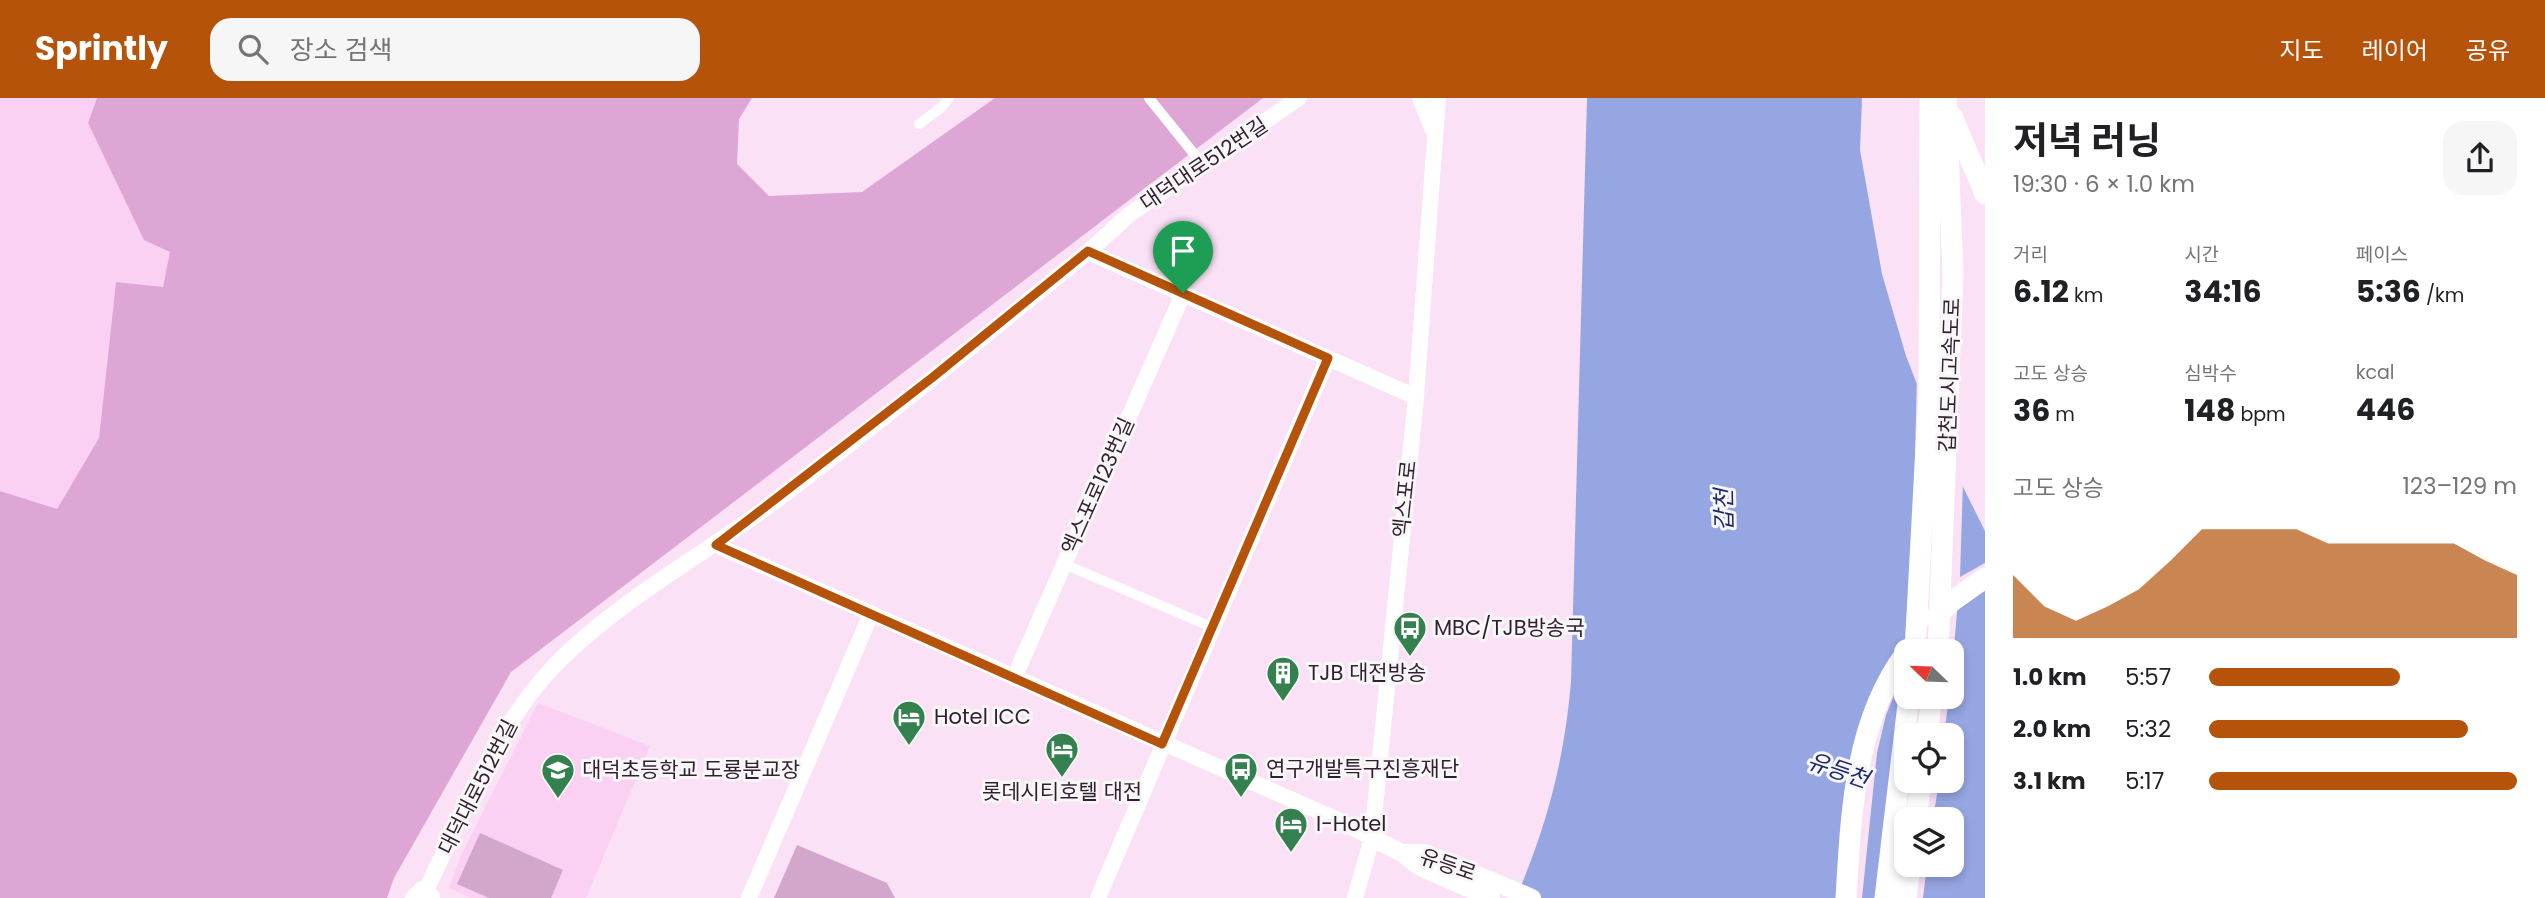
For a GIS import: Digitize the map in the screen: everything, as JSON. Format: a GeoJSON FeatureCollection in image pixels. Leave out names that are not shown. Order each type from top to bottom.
{"type":"FeatureCollection","features":[{"type":"Feature","properties":{"kind":"highway","name":"갑천도시고속도로"},"geometry":{"type":"LineString","coordinates":[[1916,639],[1929,392],[1930,98]]}},
{"type":"Feature","properties":{"kind":"highway","name":"갑천도시고속도로"},"geometry":{"type":"LineString","coordinates":[[1938,639],[1953,275],[1945,98]]}},
{"type":"Feature","properties":{"kind":"highway"},"geometry":{"type":"LineString","coordinates":[[1945,98],[1985,194]]}},
{"type":"Feature","properties":{"kind":"highway"},"geometry":{"type":"LineString","coordinates":[[1918,639],[1951,602],[1985,578]]}},
{"type":"Feature","properties":{"kind":"highway"},"geometry":{"type":"LineString","coordinates":[[1846,898],[1861,760],[1880,699],[1894,675]]}},
{"type":"Feature","properties":{"kind":"highway"},"geometry":{"type":"LineString","coordinates":[[1885,898],[1907,709]]}},
{"type":"Feature","properties":{"kind":"highway"},"geometry":{"type":"LineString","coordinates":[[1906,898],[1908,877]]}},
{"type":"Feature","properties":{"kind":"main road","name":"유등로"},"geometry":{"type":"LineString","coordinates":[[1372,838],[1402,853],[1420,867],[1491,898]]}},
{"type":"Feature","properties":{"kind":"main road","name":"유등로"},"geometry":{"type":"LineString","coordinates":[[1402,853],[1425,853],[1532,898]]}},
{"type":"Feature","properties":{"kind":"street"},"geometry":{"type":"LineString","coordinates":[[919,124],[941,108],[948,98]]}},
{"type":"Feature","properties":{"kind":"street"},"geometry":{"type":"LineString","coordinates":[[1149,98],[1203,165]]}},
{"type":"Feature","properties":{"kind":"street","name":"대덕대로512번길"},"geometry":{"type":"LineString","coordinates":[[424,895],[506,726],[558,662],[638,595],[716,545],[933,377],[1130,214],[1299,98]]}},
{"type":"Feature","properties":{"kind":"street"},"geometry":{"type":"LineString","coordinates":[[1420,98],[1434,136]]}},
{"type":"Feature","properties":{"kind":"street","name":"엑스포로"},"geometry":{"type":"LineString","coordinates":[[1355,898],[1372,838],[1416,397],[1438,98]]}},
{"type":"Feature","properties":{"kind":"street"},"geometry":{"type":"LineString","coordinates":[[1088,251],[1416,397]]}},
{"type":"Feature","properties":{"kind":"street","name":"엑스포로123번길"},"geometry":{"type":"LineString","coordinates":[[1014,678],[1183,293]]}},
{"type":"Feature","properties":{"kind":"street"},"geometry":{"type":"LineString","coordinates":[[1098,898],[1328,358]]}},
{"type":"Feature","properties":{"kind":"street"},"geometry":{"type":"LineString","coordinates":[[716,545],[1338,820],[1372,838]]}},
{"type":"Feature","properties":{"kind":"street"},"geometry":{"type":"LineString","coordinates":[[1064,564],[1214,628]]}},
{"type":"Feature","properties":{"kind":"street"},"geometry":{"type":"LineString","coordinates":[[749,898],[871,614]]}},
{"type":"Feature","properties":{"kind":"shaded area"},"geometry":{"type":"Polygon","coordinates":[[[0,98],[97,98],[88,123],[170,252],[164,288],[116,282],[99,438],[56,510],[0,491],[0,98]]]}},
{"type":"Feature","properties":{"kind":"shaded area"},"geometry":{"type":"Polygon","coordinates":[[[97,98],[752,98],[739,119],[737,164],[769,196],[862,192],[995,98],[1263,98],[511,672],[394,878],[387,898],[0,898],[0,491],[57,509],[99,438],[116,282],[163,287],[170,252],[144,240],[88,123],[97,98]]]}},
{"type":"Feature","properties":{"kind":"shaded area","name":"대덕초등학교 도룡분교장"},"geometry":{"type":"Polygon","coordinates":[[[538,703],[650,746],[586,898],[471,898],[449,888],[462,853],[538,703]]]}},
{"type":"Feature","properties":{"kind":"shaded area"},"geometry":{"type":"Polygon","coordinates":[[[480,833],[563,870],[551,898],[489,898],[457,884],[480,833]]]}},
{"type":"Feature","properties":{"kind":"shaded area"},"geometry":{"type":"Polygon","coordinates":[[[797,845],[887,883],[895,898],[774,898],[797,845]]]}},
{"type":"Feature","properties":{"kind":"water"},"geometry":{"type":"Polygon","coordinates":[[[1587,98],[1862,98],[1860,150],[1882,274],[1906,356],[1936,433],[1985,531],[1985,898],[1516,898],[1545,819],[1559,766],[1571,682],[1587,98]]]}},
{"type":"Feature","properties":{"kind":"pier"},"geometry":{"type":"Polygon","coordinates":[[[1917,374],[1963,481],[1960,577],[1985,563],[1985,583],[1958,601],[1955,639],[1906,639],[1913,542],[1917,374]]]}},
{"type":"Feature","properties":{"kind":"pier"},"geometry":{"type":"Polygon","coordinates":[[[1894,672],[1894,695],[1886,715],[1877,753],[1862,898],[1844,898],[1861,757],[1894,672]]]}},
{"type":"Feature","properties":{"kind":"pier"},"geometry":{"type":"Polygon","coordinates":[[[1899,709],[1947,709],[1946,723],[1898,723],[1899,709]]]}},
{"type":"Feature","properties":{"kind":"pier"},"geometry":{"type":"Polygon","coordinates":[[[1894,752],[1894,793],[1937,793],[1935,807],[1894,807],[1894,877],[1926,877],[1923,898],[1876,898],[1894,752]]]}},
{"type":"Feature","properties":{"kind":"place","name":"MBC/TJB방송국"},"geometry":{"type":"Point","coordinates":[1410,658]}},
{"type":"Feature","properties":{"kind":"place","name":"TJB 대전방송"},"geometry":{"type":"Point","coordinates":[1283,703]}},
{"type":"Feature","properties":{"kind":"place","name":"Hotel ICC"},"geometry":{"type":"Point","coordinates":[909,747]}},
{"type":"Feature","properties":{"kind":"place","name":"롯데시티호텔 대전"},"geometry":{"type":"Point","coordinates":[1062,779]}},
{"type":"Feature","properties":{"kind":"place","name":"연구개발특구진흥재단"},"geometry":{"type":"Point","coordinates":[1241,799]}},
{"type":"Feature","properties":{"kind":"place","name":"대덕초등학교 도룡분교장"},"geometry":{"type":"Point","coordinates":[558,800]}},
{"type":"Feature","properties":{"kind":"place","name":"I-Hotel"},"geometry":{"type":"Point","coordinates":[1291,854]}},
{"type":"Feature","properties":{"kind":"route"},"geometry":{"type":"LineString","coordinates":[[1088,251],[1183,293],[1328,358],[1162,744],[716,545],[933,377],[1088,251]]}},
{"type":"Feature","properties":{"kind":"water label","name":"갑천"},"geometry":{"type":"Point","coordinates":[1724,510]}},
{"type":"Feature","properties":{"kind":"water label","name":"유등천"},"geometry":{"type":"Point","coordinates":[1838,770]}}]}
